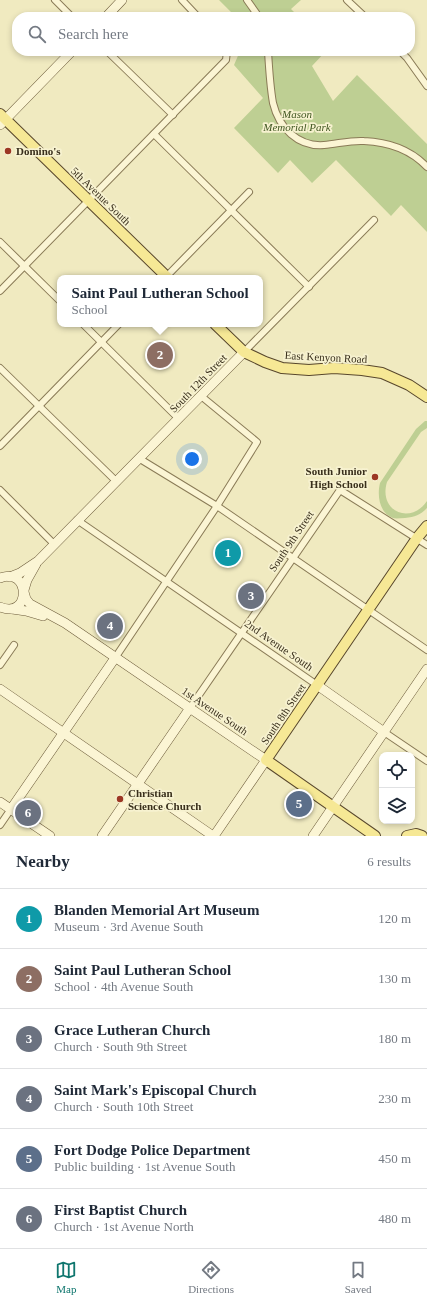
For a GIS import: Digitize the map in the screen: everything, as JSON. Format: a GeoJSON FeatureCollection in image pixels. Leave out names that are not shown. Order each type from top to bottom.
{"type":"FeatureCollection","features":[{"type":"Feature","properties":{"kind":"main road"},"geometry":{"type":"LineString","coordinates":[[111,12],[122,0]]}},
{"type":"Feature","properties":{"kind":"main road"},"geometry":{"type":"LineString","coordinates":[[2,119],[67,56]]}},
{"type":"Feature","properties":{"kind":"main road","name":"5th Avenue South"},"geometry":{"type":"LineString","coordinates":[[2,119],[89,200],[164,275]]}},
{"type":"Feature","properties":{"kind":"main road"},"geometry":{"type":"LineString","coordinates":[[218,327],[244,352]]}},
{"type":"Feature","properties":{"kind":"main road","name":"South 12th Street"},"geometry":{"type":"LineString","coordinates":[[3,578],[20,573],[38,561],[244,352]]}},
{"type":"Feature","properties":{"kind":"main road","name":"East Kenyon Road"},"geometry":{"type":"LineString","coordinates":[[244,352],[282,368],[309,370],[334,368],[382,373],[409,385],[427,397]]}},
{"type":"Feature","properties":{"kind":"main road","name":"South 8th Street"},"geometry":{"type":"LineString","coordinates":[[214,836],[417,538],[427,526]]}},
{"type":"Feature","properties":{"kind":"main road","name":"South 12th Street"},"geometry":{"type":"LineString","coordinates":[[4,609],[19,604],[24,597],[27,580],[38,561]]}},
{"type":"Feature","properties":{"kind":"main road","name":"1st Avenue South"},"geometry":{"type":"LineString","coordinates":[[3,578],[14,578],[20,582],[26,599],[30,604],[65,623],[266,760],[332,807],[373,834],[381,836]]}},
{"type":"Feature","properties":{"kind":"main road","name":"1st Avenue South"},"geometry":{"type":"LineString","coordinates":[[4,609],[26,611],[65,623]]}},
{"type":"Feature","properties":{"kind":"main road"},"geometry":{"type":"LineString","coordinates":[[11,809],[115,658]]}},
{"type":"Feature","properties":{"kind":"main road"},"geometry":{"type":"LineString","coordinates":[[313,836],[427,669]]}},
{"type":"Feature","properties":{"kind":"main road","name":"2nd Avenue South"},"geometry":{"type":"LineString","coordinates":[[317,685],[384,732]]}},
{"type":"Feature","properties":{"kind":"main road"},"geometry":{"type":"LineString","coordinates":[[0,689],[214,836]]}},
{"type":"Feature","properties":{"kind":"main road","name":"South 9th Street"},"geometry":{"type":"LineString","coordinates":[[102,836],[190,708]]}},
{"type":"Feature","properties":{"kind":"main road"},"geometry":{"type":"LineString","coordinates":[[0,802],[50,836]]}},
{"type":"Feature","properties":{"kind":"main road"},"geometry":{"type":"LineString","coordinates":[[407,836],[412,834],[423,835]]}},
{"type":"Feature","properties":{"kind":"street"},"geometry":{"type":"LineString","coordinates":[[55,0],[67,12]]}},
{"type":"Feature","properties":{"kind":"street"},"geometry":{"type":"LineString","coordinates":[[182,0],[193,12]]}},
{"type":"Feature","properties":{"kind":"street"},"geometry":{"type":"LineString","coordinates":[[246,0],[255,12]]}},
{"type":"Feature","properties":{"kind":"street"},"geometry":{"type":"LineString","coordinates":[[347,0],[360,12]]}},
{"type":"Feature","properties":{"kind":"street"},"geometry":{"type":"LineString","coordinates":[[112,56],[173,115]]}},
{"type":"Feature","properties":{"kind":"street"},"geometry":{"type":"LineString","coordinates":[[0,292],[226,60],[226,56]]}},
{"type":"Feature","properties":{"kind":"street"},"geometry":{"type":"LineString","coordinates":[[268,56],[270,81],[274,104],[280,121],[287,132],[296,139],[310,144],[323,146],[362,141],[377,142],[394,146],[409,152],[419,158],[427,167]]}},
{"type":"Feature","properties":{"kind":"street"},"geometry":{"type":"LineString","coordinates":[[405,56],[427,86]]}},
{"type":"Feature","properties":{"kind":"street"},"geometry":{"type":"LineString","coordinates":[[154,134],[309,287]]}},
{"type":"Feature","properties":{"kind":"street"},"geometry":{"type":"LineString","coordinates":[[168,275],[249,192]]}},
{"type":"Feature","properties":{"kind":"street","name":"South 12th Street"},"geometry":{"type":"LineString","coordinates":[[244,352],[374,220]]}},
{"type":"Feature","properties":{"kind":"street"},"geometry":{"type":"LineString","coordinates":[[0,242],[57,298]]}},
{"type":"Feature","properties":{"kind":"street"},"geometry":{"type":"LineString","coordinates":[[86,327],[179,419]]}},
{"type":"Feature","properties":{"kind":"street"},"geometry":{"type":"LineString","coordinates":[[0,446],[116,327]]}},
{"type":"Feature","properties":{"kind":"street"},"geometry":{"type":"LineString","coordinates":[[0,368],[117,482]]}},
{"type":"Feature","properties":{"kind":"street"},"geometry":{"type":"LineString","coordinates":[[115,658],[217,506],[257,442],[201,396]]}},
{"type":"Feature","properties":{"kind":"street"},"geometry":{"type":"LineString","coordinates":[[140,459],[217,506],[427,650]]}},
{"type":"Feature","properties":{"kind":"street"},"geometry":{"type":"LineString","coordinates":[[0,490],[54,544]]}},
{"type":"Feature","properties":{"kind":"street","name":"South 9th Street"},"geometry":{"type":"LineString","coordinates":[[190,708],[340,490],[417,538]]}},
{"type":"Feature","properties":{"kind":"street","name":"2nd Avenue South"},"geometry":{"type":"LineString","coordinates":[[77,520],[317,685]]}},
{"type":"Feature","properties":{"kind":"street"},"geometry":{"type":"LineString","coordinates":[[417,538],[427,545]]}},
{"type":"Feature","properties":{"kind":"street"},"geometry":{"type":"LineString","coordinates":[[0,666],[14,645]]}},
{"type":"Feature","properties":{"kind":"street","name":"2nd Avenue South"},"geometry":{"type":"LineString","coordinates":[[384,732],[427,761]]}},
{"type":"Feature","properties":{"kind":"street"},"geometry":{"type":"LineString","coordinates":[[0,825],[11,809]]}},
{"type":"Feature","properties":{"kind":"green space"},"geometry":{"type":"Polygon","coordinates":[[[219,0],[301,0],[291,9],[294,12],[231,12],[219,0]]]}},
{"type":"Feature","properties":{"kind":"green space","name":"Mason Memorial Park"},"geometry":{"type":"Polygon","coordinates":[[[238,56],[321,56],[312,66],[333,101],[357,75],[427,144],[427,232],[401,205],[391,216],[336,160],[312,183],[290,160],[278,173],[234,128],[263,98],[234,65],[238,56]]]}},
{"type":"Feature","properties":{"kind":"green space"},"geometry":{"type":"Polygon","coordinates":[[[427,421],[427,428],[421,432],[387,482],[385,492],[387,501],[391,508],[398,512],[413,512],[427,501],[427,508],[415,516],[393,518],[388,516],[380,503],[380,483],[416,429],[427,421]]]}},
{"type":"Feature","properties":{"kind":"place","name":"Domino's"},"geometry":{"type":"Point","coordinates":[8,151]}},
{"type":"Feature","properties":{"kind":"place","name":"Saint Paul Lutheran School"},"geometry":{"type":"Point","coordinates":[160,355]}},
{"type":"Feature","properties":{"kind":"place","name":"South Junior High School"},"geometry":{"type":"Point","coordinates":[375,477]}},
{"type":"Feature","properties":{"kind":"place","name":"Blanden Memorial Art Museum"},"geometry":{"type":"Point","coordinates":[228,553]}},
{"type":"Feature","properties":{"kind":"place","name":"Grace Lutheran Church"},"geometry":{"type":"Point","coordinates":[251,596]}},
{"type":"Feature","properties":{"kind":"place","name":"Saint Mark's Episcopal Church"},"geometry":{"type":"Point","coordinates":[110,626]}},
{"type":"Feature","properties":{"kind":"place","name":"Christian Science Church"},"geometry":{"type":"Point","coordinates":[120,799]}},
{"type":"Feature","properties":{"kind":"place","name":"Fort Dodge Police Department"},"geometry":{"type":"Point","coordinates":[299,804]}},
{"type":"Feature","properties":{"kind":"place","name":"First Baptist Church"},"geometry":{"type":"Point","coordinates":[28,813]}}]}
